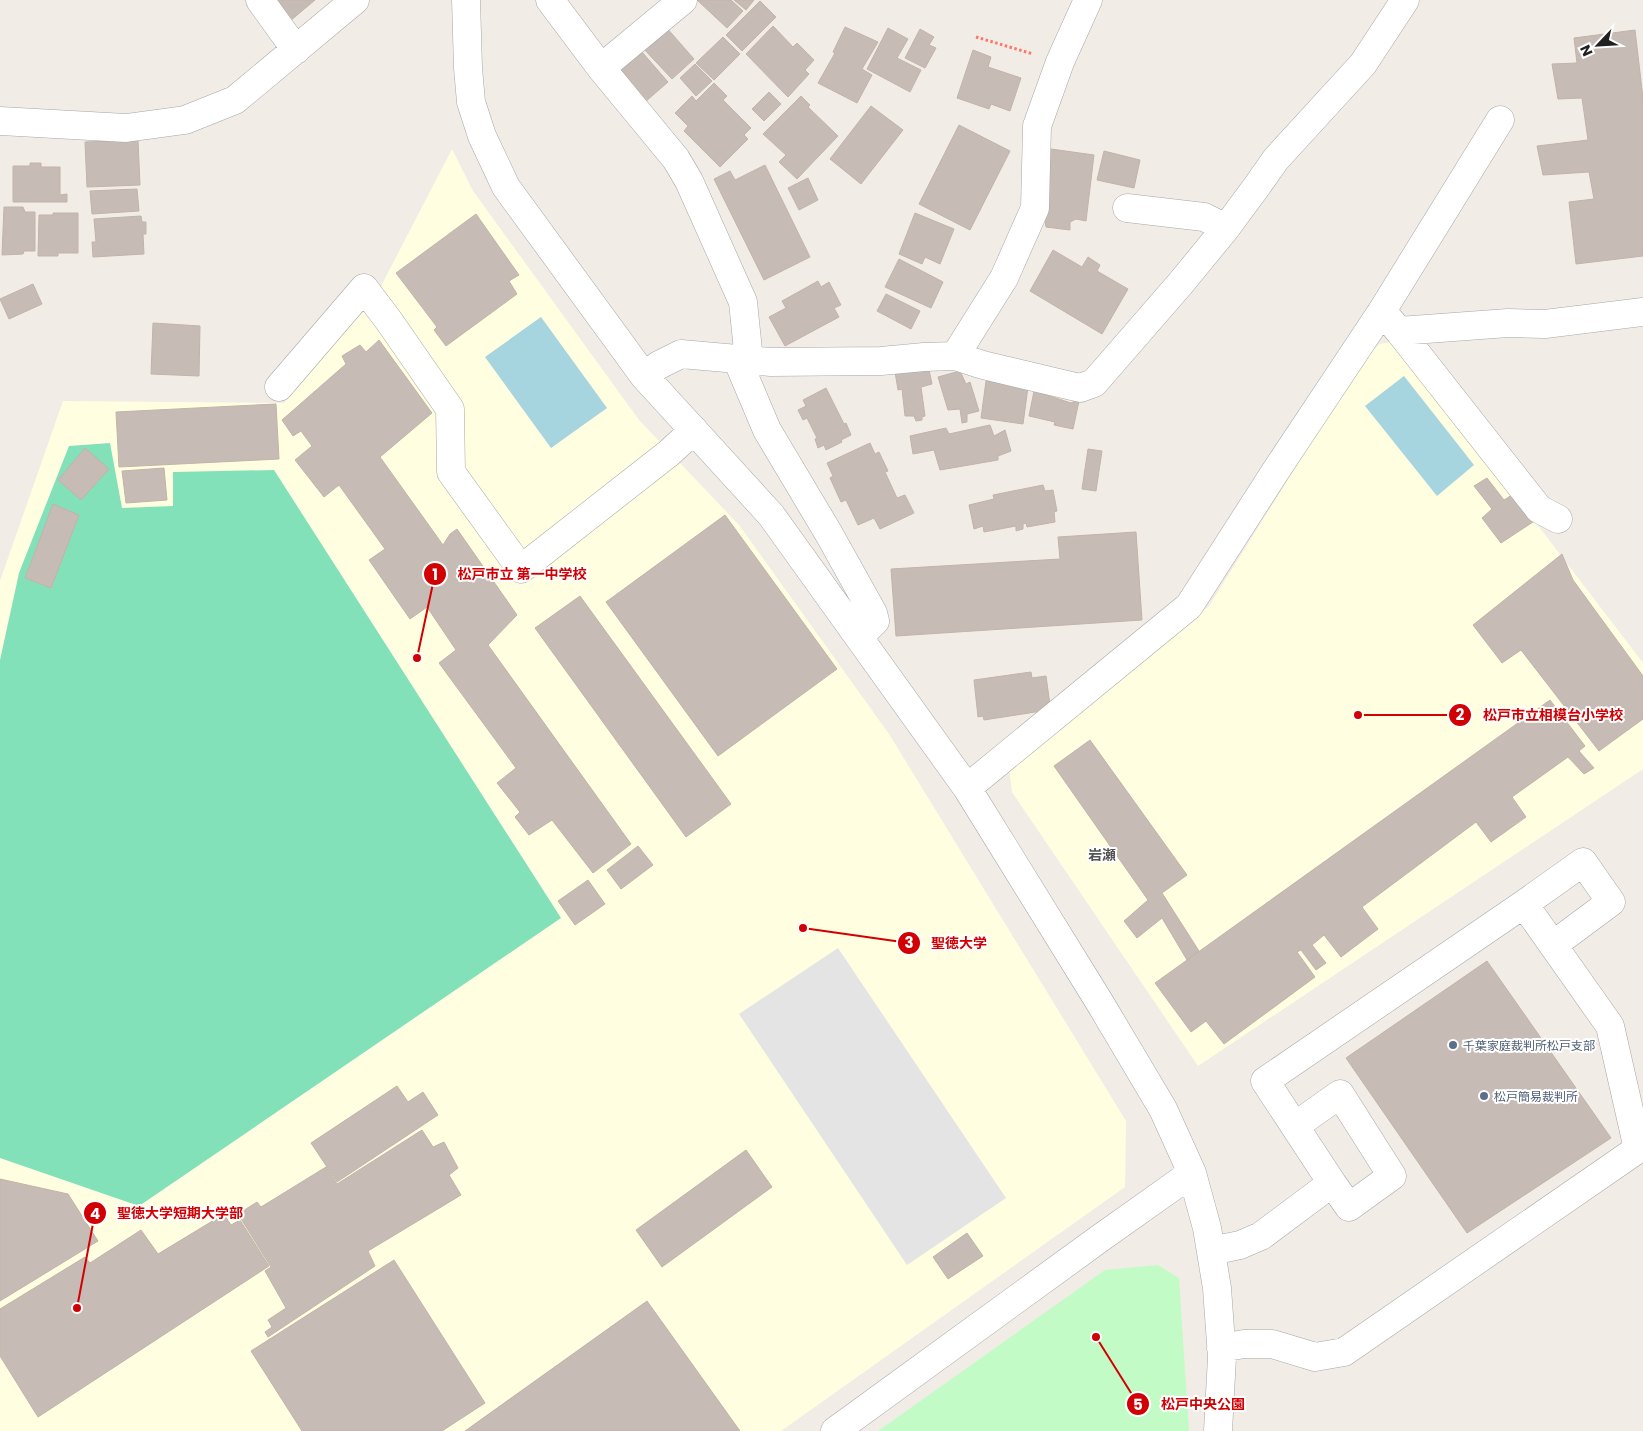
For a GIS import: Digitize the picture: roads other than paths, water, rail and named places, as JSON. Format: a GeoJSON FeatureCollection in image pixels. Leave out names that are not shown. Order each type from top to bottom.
{"type":"FeatureCollection","features":[{"type":"Feature","properties":{"kind":"street"},"geometry":{"type":"LineString","coordinates":[[260,0],[296,50]]}},
{"type":"Feature","properties":{"kind":"street"},"geometry":{"type":"LineString","coordinates":[[0,121],[126,128],[185,120],[235,100],[355,0]]}},
{"type":"Feature","properties":{"kind":"street"},"geometry":{"type":"LineString","coordinates":[[466,0],[471,102],[482,136],[506,187],[644,376],[770,515],[967,788],[1148,1084],[1177,1138],[1192,1173],[1207,1228],[1217,1288],[1221,1348],[1218,1431]]}},
{"type":"Feature","properties":{"kind":"street"},"geometry":{"type":"LineString","coordinates":[[550,0],[601,68],[676,159],[689,181],[743,302],[743,360],[767,430],[829,534],[873,613],[875,621],[859,637]]}},
{"type":"Feature","properties":{"kind":"street"},"geometry":{"type":"LineString","coordinates":[[601,68],[683,0]]}},
{"type":"Feature","properties":{"kind":"street"},"geometry":{"type":"LineString","coordinates":[[955,356],[1004,278],[1035,208],[1037,126],[1060,62],[1088,0]]}},
{"type":"Feature","properties":{"kind":"street"},"geometry":{"type":"LineString","coordinates":[[644,376],[659,365],[682,354],[771,362],[880,361],[955,356],[983,365],[1080,388],[1094,383],[1226,228],[1276,159],[1362,64],[1404,0]]}},
{"type":"Feature","properties":{"kind":"street"},"geometry":{"type":"LineString","coordinates":[[967,788],[1189,606],[1275,472],[1390,321],[1500,120]]}},
{"type":"Feature","properties":{"kind":"street"},"geometry":{"type":"LineString","coordinates":[[1127,208],[1204,217],[1226,228]]}},
{"type":"Feature","properties":{"kind":"street"},"geometry":{"type":"LineString","coordinates":[[279,387],[364,288],[450,409],[451,472],[521,569],[669,453],[694,430]]}},
{"type":"Feature","properties":{"kind":"street"},"geometry":{"type":"LineString","coordinates":[[1390,321],[1545,324],[1643,312]]}},
{"type":"Feature","properties":{"kind":"street"},"geometry":{"type":"LineString","coordinates":[[1390,321],[1539,510],[1558,519]]}},
{"type":"Feature","properties":{"kind":"street"},"geometry":{"type":"LineString","coordinates":[[1295,1126],[1340,1094],[1392,1176],[1349,1207],[1332,1183],[1265,1081],[1583,862],[1612,902],[1553,945]]}},
{"type":"Feature","properties":{"kind":"street"},"geometry":{"type":"LineString","coordinates":[[1221,1348],[1244,1344],[1272,1344],[1315,1357],[1344,1352],[1638,1149],[1610,1026],[1524,904]]}},
{"type":"Feature","properties":{"kind":"street"},"geometry":{"type":"LineString","coordinates":[[835,1431],[1192,1173]]}},
{"type":"Feature","properties":{"kind":"street"},"geometry":{"type":"LineString","coordinates":[[1211,1251],[1240,1245],[1261,1236],[1332,1183]]}},
{"type":"Feature","properties":{"kind":"water"},"geometry":{"type":"Polygon","coordinates":[[[541,317],[607,408],[551,448],[485,357],[541,317]]]}},
{"type":"Feature","properties":{"kind":"water"},"geometry":{"type":"Polygon","coordinates":[[[1404,376],[1474,465],[1437,496],[1365,406],[1404,376]]]}},
{"type":"Feature","properties":{"kind":"place","name":"松戸市立 第一中学校"},"geometry":{"type":"Point","coordinates":[417,658]}},
{"type":"Feature","properties":{"kind":"place","name":"松戸市立相模台小学校"},"geometry":{"type":"Point","coordinates":[1358,715]}},
{"type":"Feature","properties":{"kind":"place","name":"聖徳大学"},"geometry":{"type":"Point","coordinates":[803,928]}},
{"type":"Feature","properties":{"kind":"place","name":"千葉家庭裁判所松戸支部"},"geometry":{"type":"Point","coordinates":[1453,1045]}},
{"type":"Feature","properties":{"kind":"place","name":"松戸簡易裁判所"},"geometry":{"type":"Point","coordinates":[1484,1096]}},
{"type":"Feature","properties":{"kind":"place","name":"聖徳大学短期大学部"},"geometry":{"type":"Point","coordinates":[77,1308]}},
{"type":"Feature","properties":{"kind":"place","name":"松戸中央公園"},"geometry":{"type":"Point","coordinates":[1096,1337]}},
{"type":"Feature","properties":{"kind":"district","name":"岩瀬"},"geometry":{"type":"Point","coordinates":[1102,855]}}]}
